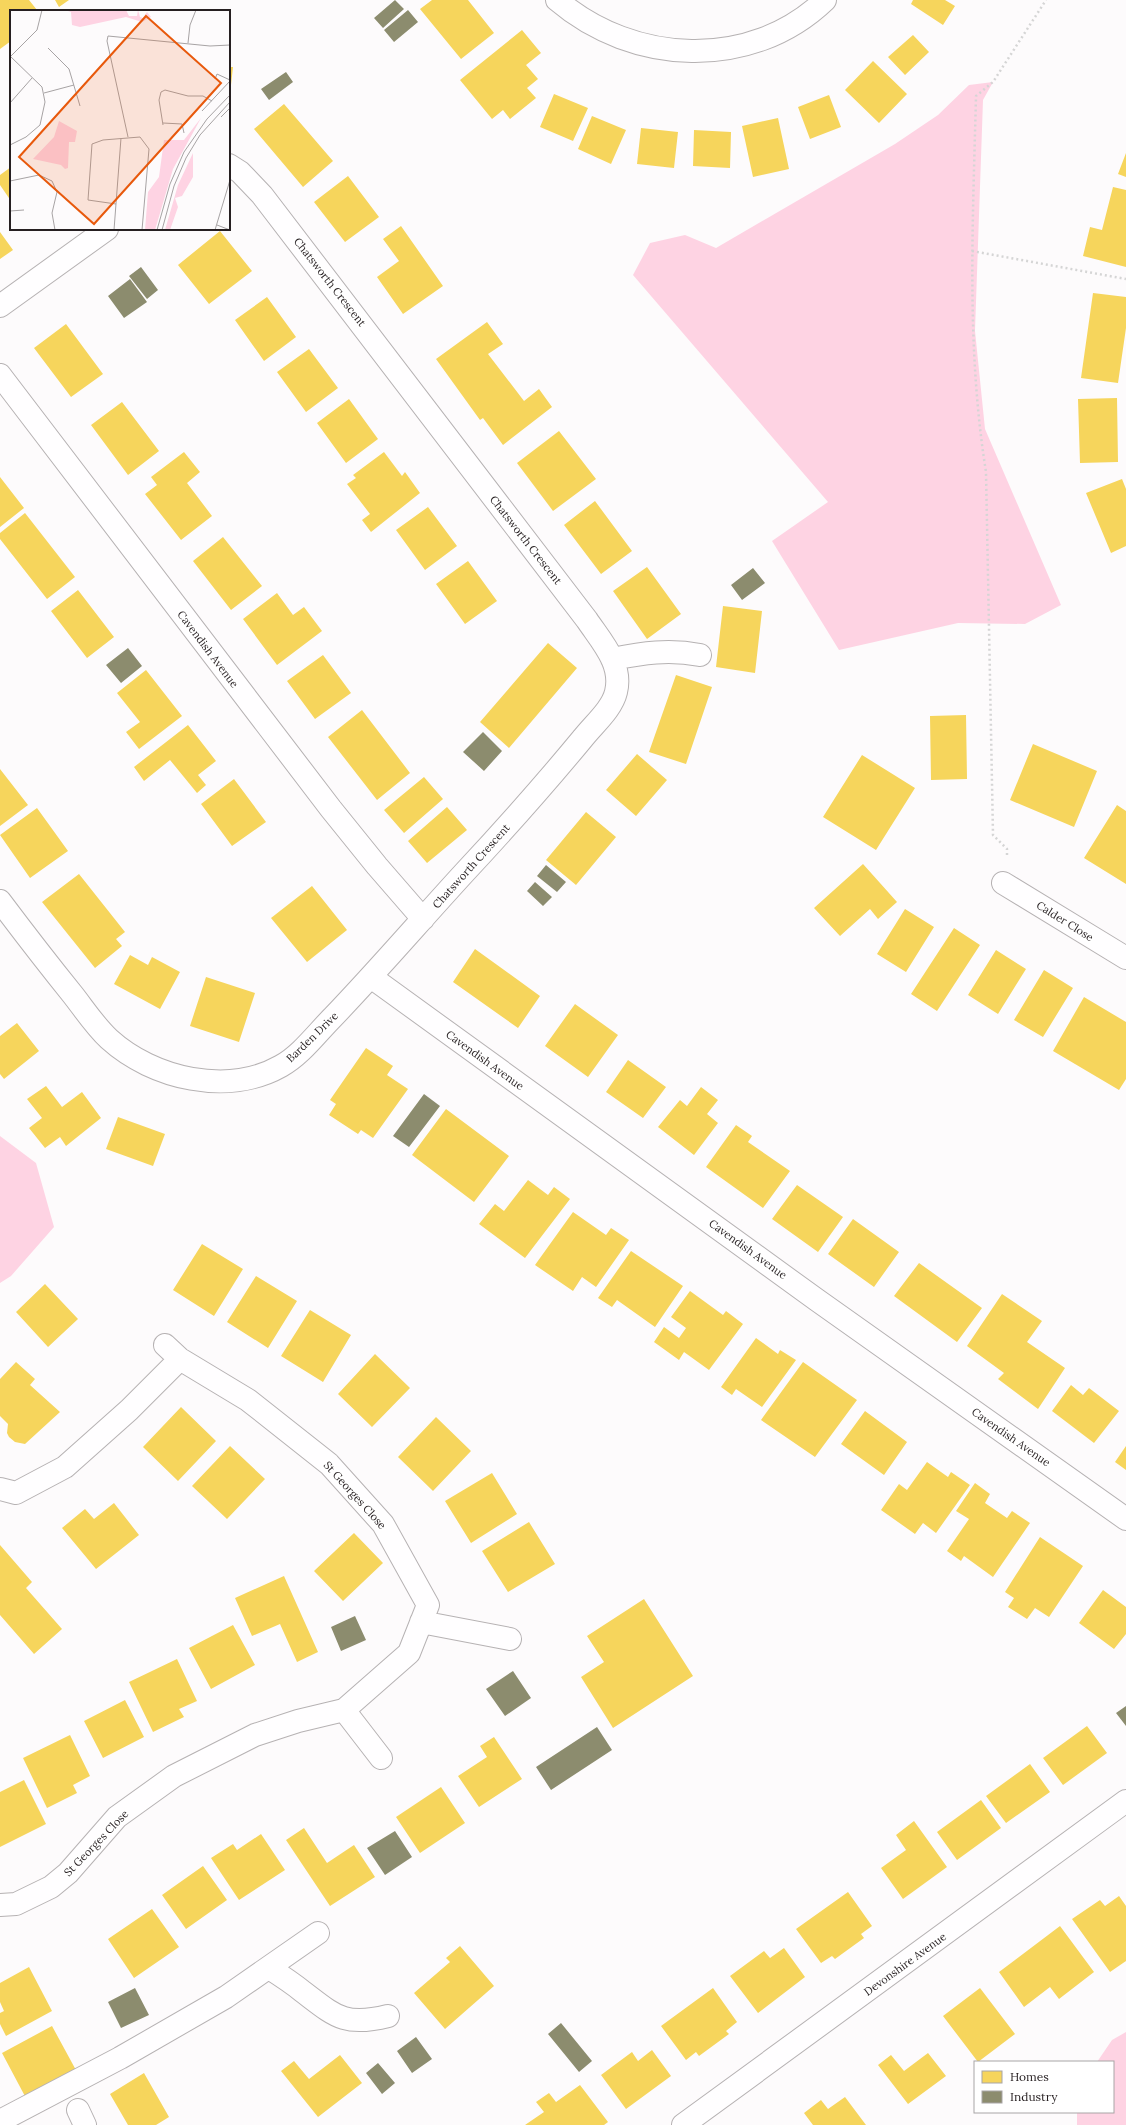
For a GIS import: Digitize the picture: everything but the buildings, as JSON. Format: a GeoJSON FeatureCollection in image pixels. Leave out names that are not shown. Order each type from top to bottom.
{"type":"FeatureCollection","features":[{"type":"Feature","properties":{"kind":"street"},"geometry":{"type":"LineString","coordinates":[[557,0],[588,22],[626,40],[654,48],[683,51],[716,51],[754,42],[788,27],[825,0]]}},
{"type":"Feature","properties":{"kind":"street","name":"Chatsworth Crescent"},"geometry":{"type":"LineString","coordinates":[[230,166],[240,172],[262,195],[587,620],[612,658],[618,680],[615,694],[608,708],[552,775],[423,919]]}},
{"type":"Feature","properties":{"kind":"street"},"geometry":{"type":"LineString","coordinates":[[0,306],[106,230]]}},
{"type":"Feature","properties":{"kind":"street","name":"Cavendish Avenue"},"geometry":{"type":"LineString","coordinates":[[0,374],[326,802],[377,866],[423,919]]}},
{"type":"Feature","properties":{"kind":"street"},"geometry":{"type":"LineString","coordinates":[[612,658],[654,651],[681,651],[700,655]]}},
{"type":"Feature","properties":{"kind":"street","name":"Calder Close"},"geometry":{"type":"LineString","coordinates":[[1004,883],[1126,958]]}},
{"type":"Feature","properties":{"kind":"street","name":"Barden Drive"},"geometry":{"type":"LineString","coordinates":[[0,901],[52,970],[109,1038],[142,1061],[163,1070],[193,1079],[224,1081],[247,1079],[267,1073],[283,1065],[298,1053],[371,977],[423,919]]}},
{"type":"Feature","properties":{"kind":"street","name":"Cavendish Avenue"},"geometry":{"type":"LineString","coordinates":[[371,977],[817,1300],[1126,1519]]}},
{"type":"Feature","properties":{"kind":"street","name":"St Georges Close"},"geometry":{"type":"LineString","coordinates":[[0,1489],[16,1493],[65,1467],[129,1410],[173,1352],[248,1400],[329,1464],[383,1524],[428,1605],[409,1653],[344,1710],[298,1721],[255,1735],[174,1776],[117,1818],[68,1873],[51,1887],[16,1904],[0,1905]]}},
{"type":"Feature","properties":{"kind":"street"},"geometry":{"type":"LineString","coordinates":[[421,1622],[510,1639]]}},
{"type":"Feature","properties":{"kind":"street"},"geometry":{"type":"LineString","coordinates":[[344,1710],[381,1758]]}},
{"type":"Feature","properties":{"kind":"street","name":"Devonshire Avenue"},"geometry":{"type":"LineString","coordinates":[[683,2125],[1126,1801]]}},
{"type":"Feature","properties":{"kind":"street"},"geometry":{"type":"LineString","coordinates":[[0,2121],[120,2058],[213,2005],[318,1933]]}},
{"type":"Feature","properties":{"kind":"street"},"geometry":{"type":"LineString","coordinates":[[269,1968],[301,1990],[328,2013],[349,2020],[369,2021],[388,2016]]}},
{"type":"Feature","properties":{"kind":"path"},"geometry":{"type":"LineString","coordinates":[[1004,883],[1007,849],[993,835],[986,472],[979,432],[971,314],[976,96],[993,82],[1046,0]]}},
{"type":"Feature","properties":{"kind":"path"},"geometry":{"type":"LineString","coordinates":[[972,251],[1126,279]]}},
{"type":"Feature","properties":{"kind":"shaded area"},"geometry":{"type":"Polygon","coordinates":[[[993,82],[983,100],[975,331],[985,429],[1061,605],[1025,624],[958,623],[839,650],[772,541],[828,502],[633,275],[650,243],[685,235],[716,248],[895,144],[938,115],[969,85],[993,82]]]}},
{"type":"Feature","properties":{"kind":"shaded area"},"geometry":{"type":"Polygon","coordinates":[[[0,1136],[36,1163],[54,1227],[11,1276],[0,1283],[0,1136]]]}},
{"type":"Feature","properties":{"kind":"shaded area"},"geometry":{"type":"Polygon","coordinates":[[[1126,2032],[1126,2125],[1077,2125],[1077,2113],[1114,2113],[1114,2061],[1098,2061],[1112,2040],[1126,2032]]]}}]}
